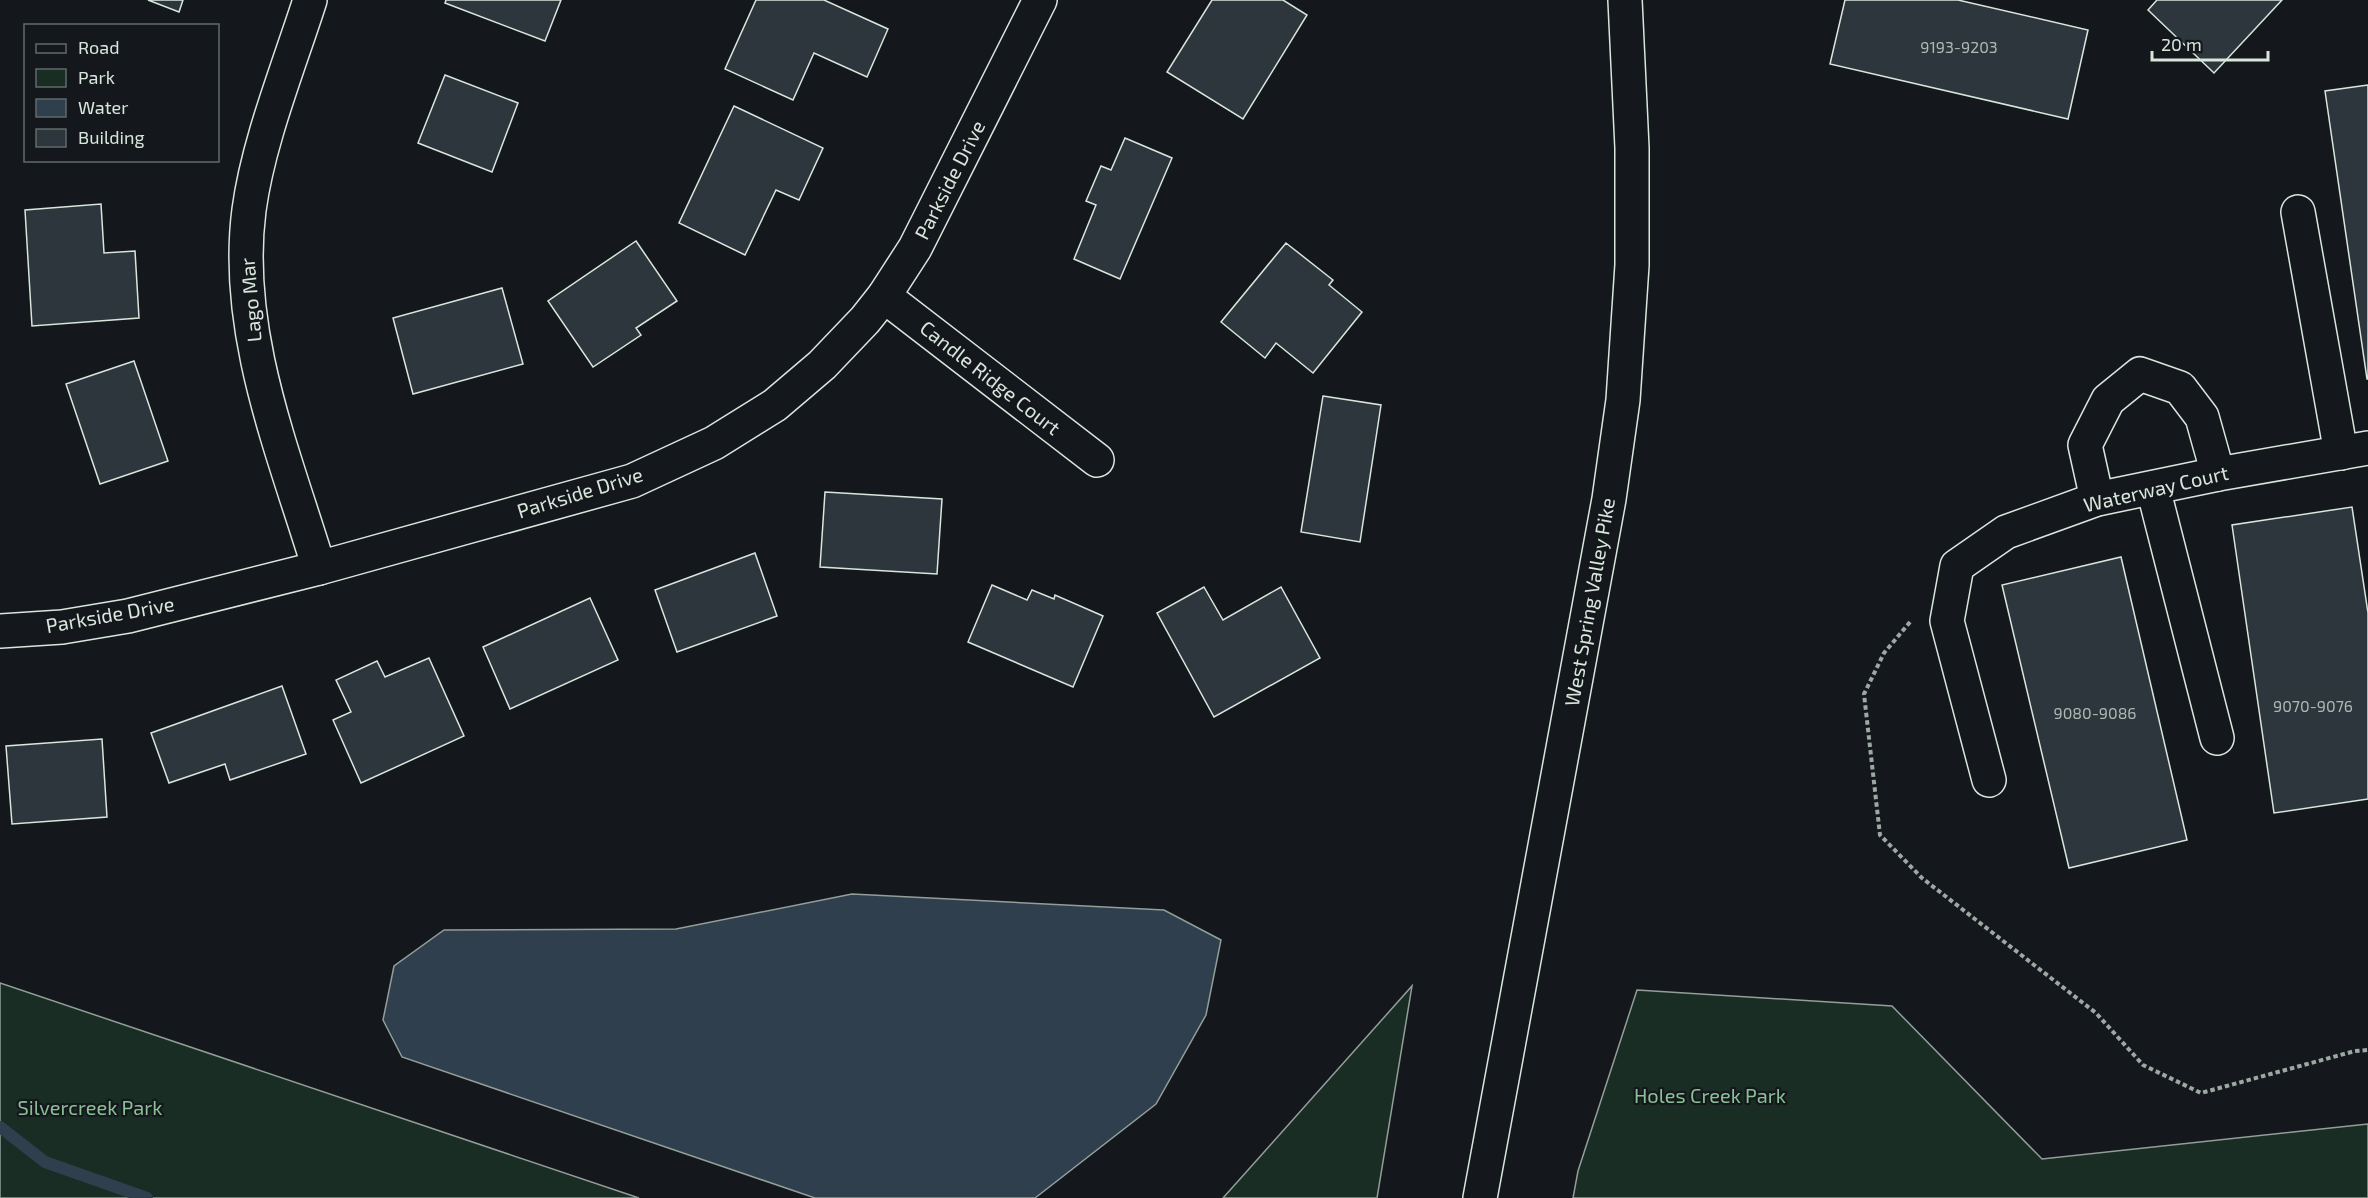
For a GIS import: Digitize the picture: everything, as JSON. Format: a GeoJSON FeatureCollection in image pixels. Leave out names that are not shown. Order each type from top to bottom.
{"type":"FeatureCollection","features":[{"type":"Feature","properties":{"kind":"street","name":"Parkside Drive"},"geometry":{"type":"LineString","coordinates":[[0,631],[62,627],[128,616],[319,568],[632,480],[714,443],[775,405],[822,365],[865,320],[884,296],[915,248],[1040,0]]}},
{"type":"Feature","properties":{"kind":"street","name":"West Spring Valley Pike"},"geometry":{"type":"LineString","coordinates":[[1480,1198],[1609,499],[1623,400],[1632,265],[1632,148],[1625,0]]}},
{"type":"Feature","properties":{"kind":"street","name":"Lago Mar"},"geometry":{"type":"LineString","coordinates":[[305,15],[260,154],[249,209],[245,266],[249,321],[261,376],[319,568]]}},
{"type":"Feature","properties":{"kind":"street"},"geometry":{"type":"LineString","coordinates":[[2298,212],[2355,450]]}},
{"type":"Feature","properties":{"kind":"street","name":"Candle Ridge Court"},"geometry":{"type":"LineString","coordinates":[[884,296],[1097,460]]}},
{"type":"Feature","properties":{"kind":"street"},"geometry":{"type":"LineString","coordinates":[[2097,499],[2085,445],[2108,400],[2140,374],[2180,388],[2202,417],[2218,474]]}},
{"type":"Feature","properties":{"kind":"street","name":"Waterway Court"},"geometry":{"type":"LineString","coordinates":[[1989,780],[1947,621],[1957,566],[2006,532],[2097,499],[2218,474],[2355,450]]}},
{"type":"Feature","properties":{"kind":"street"},"geometry":{"type":"LineString","coordinates":[[2153,488],[2217,738]]}},
{"type":"Feature","properties":{"kind":"path"},"geometry":{"type":"LineString","coordinates":[[1913,618],[1884,653],[1864,694],[1880,836],[1922,878],[2096,1013],[2144,1065],[2201,1092],[2355,1051],[2368,1050]]}},
{"type":"Feature","properties":{"kind":"green space","name":"Silvercreek Park"},"geometry":{"type":"Polygon","coordinates":[[[0,983],[639,1198],[0,1198],[0,983]]]}},
{"type":"Feature","properties":{"kind":"green space"},"geometry":{"type":"Polygon","coordinates":[[[1412,986],[1377,1198],[1223,1198],[1412,986]]]}},
{"type":"Feature","properties":{"kind":"green space","name":"Holes Creek Park"},"geometry":{"type":"Polygon","coordinates":[[[1637,990],[1892,1006],[2042,1159],[2368,1124],[2368,1198],[1573,1198],[1578,1171],[1637,990]]]}},
{"type":"Feature","properties":{"kind":"water"},"geometry":{"type":"Polygon","coordinates":[[[852,894],[1164,910],[1221,940],[1206,1015],[1156,1104],[1035,1198],[815,1198],[402,1057],[383,1020],[394,966],[444,930],[676,929],[852,894]]]}},
{"type":"Feature","properties":{"kind":"building"},"geometry":{"type":"Polygon","coordinates":[[[148,0],[183,0],[179,12],[148,0]]]}},
{"type":"Feature","properties":{"kind":"building"},"geometry":{"type":"Polygon","coordinates":[[[446,0],[561,0],[545,41],[445,3],[446,0]]]}},
{"type":"Feature","properties":{"kind":"building"},"geometry":{"type":"Polygon","coordinates":[[[756,0],[824,0],[888,29],[867,77],[814,53],[793,100],[725,69],[756,0]]]}},
{"type":"Feature","properties":{"kind":"building"},"geometry":{"type":"Polygon","coordinates":[[[1212,0],[1283,0],[1307,15],[1243,119],[1167,72],[1212,0]]]}},
{"type":"Feature","properties":{"kind":"building"},"geometry":{"type":"Polygon","coordinates":[[[1845,0],[1958,0],[2088,30],[2068,119],[1830,64],[1845,0]]]}},
{"type":"Feature","properties":{"kind":"building"},"geometry":{"type":"Polygon","coordinates":[[[2157,0],[2282,0],[2214,73],[2148,10],[2157,0]]]}},
{"type":"Feature","properties":{"kind":"building"},"geometry":{"type":"Polygon","coordinates":[[[445,75],[518,103],[492,172],[418,143],[445,75]]]}},
{"type":"Feature","properties":{"kind":"building"},"geometry":{"type":"Polygon","coordinates":[[[2368,85],[2368,379],[2367,379],[2325,91],[2368,85]]]}},
{"type":"Feature","properties":{"kind":"building"},"geometry":{"type":"Polygon","coordinates":[[[734,106],[823,148],[799,200],[776,190],[745,255],[679,223],[734,106]]]}},
{"type":"Feature","properties":{"kind":"building"},"geometry":{"type":"Polygon","coordinates":[[[1125,138],[1172,158],[1120,279],[1074,259],[1096,205],[1086,201],[1101,166],[1111,170],[1125,138]]]}},
{"type":"Feature","properties":{"kind":"building"},"geometry":{"type":"Polygon","coordinates":[[[101,204],[104,253],[135,251],[139,318],[32,326],[25,210],[101,204]]]}},
{"type":"Feature","properties":{"kind":"building"},"geometry":{"type":"Polygon","coordinates":[[[636,241],[677,301],[636,328],[641,335],[593,367],[548,301],[636,241]]]}},
{"type":"Feature","properties":{"kind":"building"},"geometry":{"type":"Polygon","coordinates":[[[1286,243],[1333,280],[1329,285],[1362,312],[1313,373],[1276,343],[1265,358],[1221,322],[1286,243]]]}},
{"type":"Feature","properties":{"kind":"building"},"geometry":{"type":"Polygon","coordinates":[[[502,288],[523,364],[413,394],[393,318],[502,288]]]}},
{"type":"Feature","properties":{"kind":"building"},"geometry":{"type":"Polygon","coordinates":[[[134,361],[168,461],[100,484],[66,384],[134,361]]]}},
{"type":"Feature","properties":{"kind":"building"},"geometry":{"type":"Polygon","coordinates":[[[1323,396],[1381,405],[1360,542],[1301,532],[1323,396]]]}},
{"type":"Feature","properties":{"kind":"building"},"geometry":{"type":"Polygon","coordinates":[[[825,492],[942,499],[937,574],[820,567],[825,492]]]}},
{"type":"Feature","properties":{"kind":"building"},"geometry":{"type":"Polygon","coordinates":[[[2352,507],[2368,613],[2368,799],[2274,813],[2232,525],[2352,507]]]}},
{"type":"Feature","properties":{"kind":"building"},"geometry":{"type":"Polygon","coordinates":[[[755,553],[777,616],[677,652],[655,590],[755,553]]]}},
{"type":"Feature","properties":{"kind":"building"},"geometry":{"type":"Polygon","coordinates":[[[2121,557],[2187,840],[2069,868],[2002,585],[2121,557]]]}},
{"type":"Feature","properties":{"kind":"building"},"geometry":{"type":"Polygon","coordinates":[[[992,585],[1027,600],[1032,590],[1054,599],[1055,595],[1103,616],[1073,687],[968,642],[992,585]]]}},
{"type":"Feature","properties":{"kind":"building"},"geometry":{"type":"Polygon","coordinates":[[[1204,587],[1223,620],[1281,587],[1320,658],[1214,717],[1157,613],[1204,587]]]}},
{"type":"Feature","properties":{"kind":"building"},"geometry":{"type":"Polygon","coordinates":[[[590,598],[618,660],[510,709],[483,647],[590,598]]]}},
{"type":"Feature","properties":{"kind":"building"},"geometry":{"type":"Polygon","coordinates":[[[429,658],[464,736],[361,783],[333,720],[351,712],[336,680],[377,661],[385,677],[429,658]]]}},
{"type":"Feature","properties":{"kind":"building"},"geometry":{"type":"Polygon","coordinates":[[[282,686],[306,754],[230,780],[225,764],[169,783],[151,733],[282,686]]]}},
{"type":"Feature","properties":{"kind":"building"},"geometry":{"type":"Polygon","coordinates":[[[102,739],[107,817],[12,824],[6,746],[102,739]]]}},
{"type":"Feature","properties":{"kind":"waterway"},"geometry":{"type":"LineString","coordinates":[[0,1127],[45,1162],[147,1198]]}}]}
